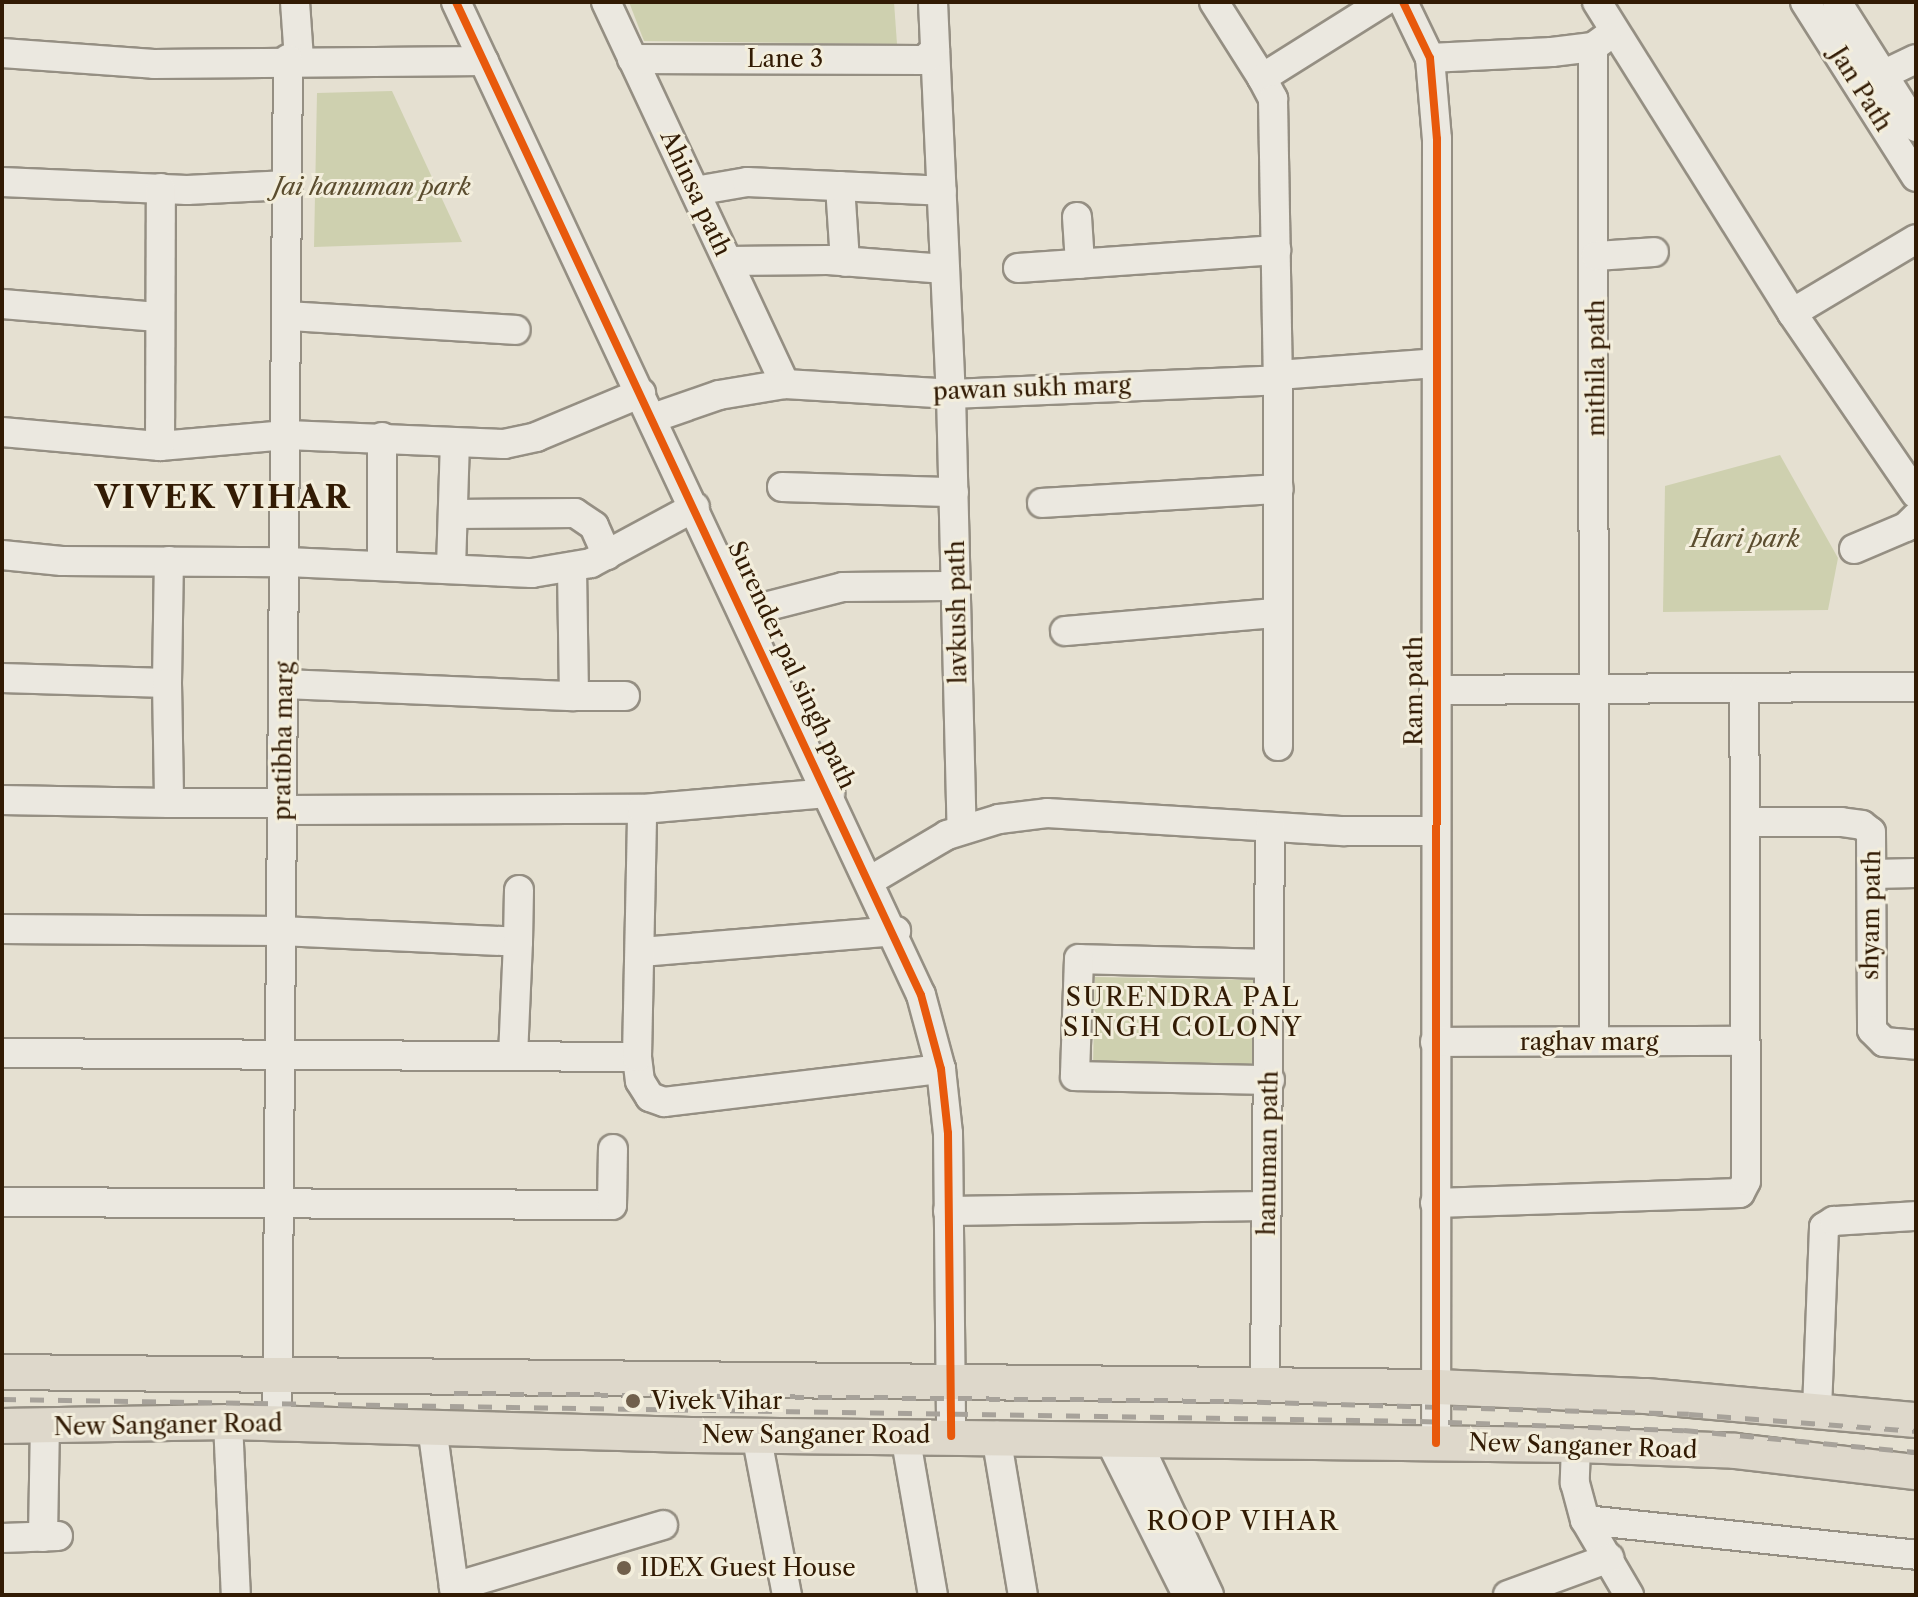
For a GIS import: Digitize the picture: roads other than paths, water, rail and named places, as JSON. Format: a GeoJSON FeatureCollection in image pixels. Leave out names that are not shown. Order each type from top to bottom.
{"type":"FeatureCollection","features":[{"type":"Feature","properties":{"kind":"main road","name":"New Sanganer Road"},"geometry":{"type":"LineString","coordinates":[[2,1372],[1437,1387],[1817,1410],[1916,1420]]}},
{"type":"Feature","properties":{"kind":"main road","name":"New Sanganer Road"},"geometry":{"type":"LineString","coordinates":[[2,1426],[228,1422],[756,1434],[1576,1445],[1736,1451],[1916,1472]]}},
{"type":"Feature","properties":{"kind":"street","name":"pratibha marg"},"geometry":{"type":"LineString","coordinates":[[277,1423],[275,1374],[287,562],[288,185],[295,2]]}},
{"type":"Feature","properties":{"kind":"street","name":"Surender pal singh path"},"geometry":{"type":"LineString","coordinates":[[456,2],[896,931],[921,995],[941,1069],[948,1211],[951,1436]]}},
{"type":"Feature","properties":{"kind":"street","name":"Ahinsa path"},"geometry":{"type":"LineString","coordinates":[[606,2],[785,384]]}},
{"type":"Feature","properties":{"kind":"street","name":"lavkush path"},"geometry":{"type":"LineString","coordinates":[[933,2],[951,394],[962,830]]}},
{"type":"Feature","properties":{"kind":"street"},"geometry":{"type":"LineString","coordinates":[[1214,2],[1273,99],[1279,489],[1275,613],[1278,746]]}},
{"type":"Feature","properties":{"kind":"street"},"geometry":{"type":"LineString","coordinates":[[1262,78],[1383,2]]}},
{"type":"Feature","properties":{"kind":"street","name":"Ram path"},"geometry":{"type":"LineString","coordinates":[[1403,2],[1430,58],[1437,139],[1434,690],[1436,1443]]}},
{"type":"Feature","properties":{"kind":"street"},"geometry":{"type":"LineString","coordinates":[[1597,2],[1604,40],[1916,494]]}},
{"type":"Feature","properties":{"kind":"street","name":"Jan Path"},"geometry":{"type":"LineString","coordinates":[[1805,2],[1871,80],[1916,127]]}},
{"type":"Feature","properties":{"kind":"street","name":"Jan Path"},"geometry":{"type":"LineString","coordinates":[[1837,2],[1916,177]]}},
{"type":"Feature","properties":{"kind":"street"},"geometry":{"type":"LineString","coordinates":[[1430,58],[1604,40]]}},
{"type":"Feature","properties":{"kind":"street","name":"mithila path"},"geometry":{"type":"LineString","coordinates":[[1594,1041],[1590,689],[1596,256],[1604,40]]}},
{"type":"Feature","properties":{"kind":"street","name":"Lane 3"},"geometry":{"type":"LineString","coordinates":[[632,59],[924,60],[935,50]]}},
{"type":"Feature","properties":{"kind":"street"},"geometry":{"type":"LineString","coordinates":[[2,53],[154,64],[293,59],[484,61]]}},
{"type":"Feature","properties":{"kind":"street"},"geometry":{"type":"LineString","coordinates":[[1871,80],[1916,59]]}},
{"type":"Feature","properties":{"kind":"street"},"geometry":{"type":"LineString","coordinates":[[2,182],[161,188],[288,185]]}},
{"type":"Feature","properties":{"kind":"street"},"geometry":{"type":"LineString","coordinates":[[695,191],[747,182],[942,191]]}},
{"type":"Feature","properties":{"kind":"street"},"geometry":{"type":"LineString","coordinates":[[840,186],[845,262]]}},
{"type":"Feature","properties":{"kind":"street"},"geometry":{"type":"LineString","coordinates":[[160,446],[158,317],[161,188]]}},
{"type":"Feature","properties":{"kind":"street"},"geometry":{"type":"LineString","coordinates":[[1077,217],[1080,264]]}},
{"type":"Feature","properties":{"kind":"street"},"geometry":{"type":"LineString","coordinates":[[1792,313],[1916,239]]}},
{"type":"Feature","properties":{"kind":"street"},"geometry":{"type":"LineString","coordinates":[[1018,268],[1276,250]]}},
{"type":"Feature","properties":{"kind":"street"},"geometry":{"type":"LineString","coordinates":[[1596,256],[1654,252]]}},
{"type":"Feature","properties":{"kind":"street"},"geometry":{"type":"LineString","coordinates":[[728,261],[845,262],[945,269]]}},
{"type":"Feature","properties":{"kind":"street"},"geometry":{"type":"LineString","coordinates":[[2,304],[57,313],[158,317]]}},
{"type":"Feature","properties":{"kind":"street"},"geometry":{"type":"LineString","coordinates":[[288,316],[516,330]]}},
{"type":"Feature","properties":{"kind":"street","name":"pawan sukh marg"},"geometry":{"type":"LineString","coordinates":[[2,432],[160,446],[287,435],[504,444],[647,406],[785,384],[951,394],[1278,378],[1436,363]]}},
{"type":"Feature","properties":{"kind":"street"},"geometry":{"type":"LineString","coordinates":[[382,437],[382,564]]}},
{"type":"Feature","properties":{"kind":"street"},"geometry":{"type":"LineString","coordinates":[[451,568],[455,443]]}},
{"type":"Feature","properties":{"kind":"street"},"geometry":{"type":"LineString","coordinates":[[782,487],[954,492]]}},
{"type":"Feature","properties":{"kind":"street"},"geometry":{"type":"LineString","coordinates":[[1042,503],[1279,489]]}},
{"type":"Feature","properties":{"kind":"street"},"geometry":{"type":"LineString","coordinates":[[2,555],[62,561],[287,562],[572,570],[607,555],[695,507]]}},
{"type":"Feature","properties":{"kind":"street"},"geometry":{"type":"LineString","coordinates":[[453,514],[575,513],[594,526],[607,555]]}},
{"type":"Feature","properties":{"kind":"street"},"geometry":{"type":"LineString","coordinates":[[1854,549],[1906,527],[1916,517]]}},
{"type":"Feature","properties":{"kind":"street"},"geometry":{"type":"LineString","coordinates":[[169,561],[169,803]]}},
{"type":"Feature","properties":{"kind":"street"},"geometry":{"type":"LineString","coordinates":[[572,570],[574,696]]}},
{"type":"Feature","properties":{"kind":"street"},"geometry":{"type":"LineString","coordinates":[[745,612],[799,594],[843,587],[956,586]]}},
{"type":"Feature","properties":{"kind":"street"},"geometry":{"type":"LineString","coordinates":[[1065,631],[1275,613]]}},
{"type":"Feature","properties":{"kind":"street"},"geometry":{"type":"LineString","coordinates":[[2,678],[167,683]]}},
{"type":"Feature","properties":{"kind":"street"},"geometry":{"type":"LineString","coordinates":[[284,684],[625,696]]}},
{"type":"Feature","properties":{"kind":"street"},"geometry":{"type":"LineString","coordinates":[[1434,690],[1916,687]]}},
{"type":"Feature","properties":{"kind":"street"},"geometry":{"type":"LineString","coordinates":[[1435,1203],[1740,1193],[1746,1181],[1744,688]]}},
{"type":"Feature","properties":{"kind":"street"},"geometry":{"type":"LineString","coordinates":[[2,800],[642,809],[830,793]]}},
{"type":"Feature","properties":{"kind":"street"},"geometry":{"type":"LineString","coordinates":[[642,809],[637,1057],[640,1081],[650,1097],[664,1102],[941,1069]]}},
{"type":"Feature","properties":{"kind":"street"},"geometry":{"type":"LineString","coordinates":[[871,880],[904,856],[962,830],[1047,813],[1270,827],[1435,831]]}},
{"type":"Feature","properties":{"kind":"street","name":"shyam path"},"geometry":{"type":"LineString","coordinates":[[1745,822],[1862,825],[1875,843],[1872,1030],[1884,1042],[1916,1045]]}},
{"type":"Feature","properties":{"kind":"street","name":"hanuman path"},"geometry":{"type":"LineString","coordinates":[[1265,1383],[1270,827]]}},
{"type":"Feature","properties":{"kind":"street"},"geometry":{"type":"LineString","coordinates":[[1874,874],[1916,873]]}},
{"type":"Feature","properties":{"kind":"street"},"geometry":{"type":"LineString","coordinates":[[513,1055],[519,890]]}},
{"type":"Feature","properties":{"kind":"street"},"geometry":{"type":"LineString","coordinates":[[2,929],[280,931],[518,942]]}},
{"type":"Feature","properties":{"kind":"street"},"geometry":{"type":"LineString","coordinates":[[641,952],[896,931]]}},
{"type":"Feature","properties":{"kind":"street"},"geometry":{"type":"LineString","coordinates":[[1267,964],[1079,959],[1075,1076],[1270,1080]]}},
{"type":"Feature","properties":{"kind":"street","name":"raghav marg"},"geometry":{"type":"LineString","coordinates":[[1435,1042],[1744,1041]]}},
{"type":"Feature","properties":{"kind":"street"},"geometry":{"type":"LineString","coordinates":[[2,1053],[637,1057]]}},
{"type":"Feature","properties":{"kind":"street"},"geometry":{"type":"LineString","coordinates":[[2,1202],[612,1205],[613,1149]]}},
{"type":"Feature","properties":{"kind":"street"},"geometry":{"type":"LineString","coordinates":[[948,1211],[1266,1206]]}},
{"type":"Feature","properties":{"kind":"street"},"geometry":{"type":"LineString","coordinates":[[1817,1410],[1824,1227],[1834,1221],[1916,1216]]}},
{"type":"Feature","properties":{"kind":"street"},"geometry":{"type":"LineString","coordinates":[[228,1422],[236,1595]]}},
{"type":"Feature","properties":{"kind":"street"},"geometry":{"type":"LineString","coordinates":[[2,1538],[50,1537],[45,1427]]}},
{"type":"Feature","properties":{"kind":"street"},"geometry":{"type":"LineString","coordinates":[[432,1427],[455,1591],[663,1525]]}},
{"type":"Feature","properties":{"kind":"street"},"geometry":{"type":"LineString","coordinates":[[756,1434],[787,1595]]}},
{"type":"Feature","properties":{"kind":"street"},"geometry":{"type":"LineString","coordinates":[[905,1435],[933,1595]]}},
{"type":"Feature","properties":{"kind":"street"},"geometry":{"type":"LineString","coordinates":[[996,1436],[1023,1595]]}},
{"type":"Feature","properties":{"kind":"street"},"geometry":{"type":"LineString","coordinates":[[1122,1439],[1187,1595]]}},
{"type":"Feature","properties":{"kind":"street"},"geometry":{"type":"LineString","coordinates":[[1122,1439],[1209,1595]]}},
{"type":"Feature","properties":{"kind":"street"},"geometry":{"type":"LineString","coordinates":[[1576,1445],[1575,1483],[1585,1520],[1629,1595]]}},
{"type":"Feature","properties":{"kind":"street"},"geometry":{"type":"LineString","coordinates":[[1585,1520],[1916,1555]]}},
{"type":"Feature","properties":{"kind":"street"},"geometry":{"type":"LineString","coordinates":[[1508,1595],[1609,1558]]}},
{"type":"Feature","properties":{"kind":"railway"},"geometry":{"type":"LineString","coordinates":[[454,1393],[1229,1401],[1689,1414],[1916,1431]]}},
{"type":"Feature","properties":{"kind":"railway"},"geometry":{"type":"LineString","coordinates":[[2,1399],[1420,1421],[1684,1430],[1916,1452]]}},
{"type":"Feature","properties":{"kind":"place","name":"Vivek Vihar"},"geometry":{"type":"Point","coordinates":[633,1401]}},
{"type":"Feature","properties":{"kind":"place","name":"IDEX Guest House"},"geometry":{"type":"Point","coordinates":[624,1568]}},
{"type":"Feature","properties":{"kind":"district","name":"VIVEK VIHAR"},"geometry":{"type":"Point","coordinates":[223,497]}},
{"type":"Feature","properties":{"kind":"district","name":"SURENDRA PAL SINGH COLONY"},"geometry":{"type":"Point","coordinates":[1183,1013]}},
{"type":"Feature","properties":{"kind":"district","name":"ROOP VIHAR"},"geometry":{"type":"Point","coordinates":[1243,1522]}},
{"type":"Feature","properties":{"kind":"park label","name":"Jai hanuman park"},"geometry":{"type":"Point","coordinates":[372,187]}},
{"type":"Feature","properties":{"kind":"park label","name":"Hari park"},"geometry":{"type":"Point","coordinates":[1745,539]}}]}
